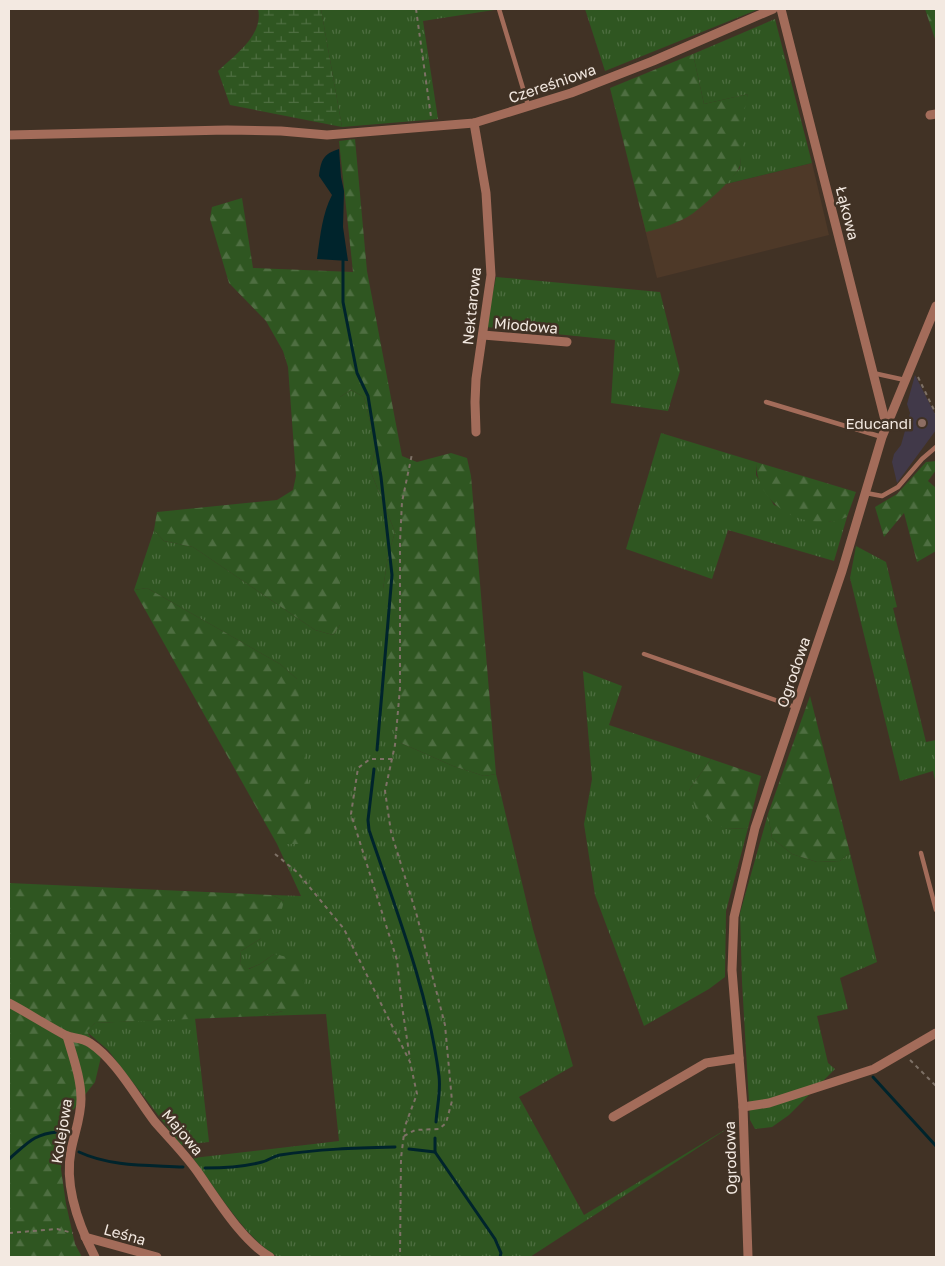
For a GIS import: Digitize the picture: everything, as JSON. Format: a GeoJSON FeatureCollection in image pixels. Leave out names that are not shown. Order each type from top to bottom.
{"type":"FeatureCollection","features":[{"type":"Feature","properties":{"kind":"street","name":"Czereśniowa"},"geometry":{"type":"LineString","coordinates":[[9,135],[227,130],[281,131],[328,135],[474,123],[529,107],[611,78],[773,9]]}},
{"type":"Feature","properties":{"kind":"street","name":"Łąkowa"},"geometry":{"type":"LineString","coordinates":[[782,9],[886,424]]}},
{"type":"Feature","properties":{"kind":"street","name":"Nektarowa"},"geometry":{"type":"LineString","coordinates":[[474,123],[486,193],[491,274],[475,402],[476,432]]}},
{"type":"Feature","properties":{"kind":"street","name":"Ogrodowa"},"geometry":{"type":"LineString","coordinates":[[748,1257],[743,1107],[732,970],[734,917],[755,828],[842,571],[886,424],[936,306]]}},
{"type":"Feature","properties":{"kind":"street","name":"Miodowa"},"geometry":{"type":"LineString","coordinates":[[483,335],[567,342]]}},
{"type":"Feature","properties":{"kind":"street","name":"Majowa"},"geometry":{"type":"LineString","coordinates":[[9,1004],[42,1020],[67,1036],[79,1037],[101,1052],[156,1122],[181,1150],[238,1227],[252,1243],[270,1257]]}},
{"type":"Feature","properties":{"kind":"street"},"geometry":{"type":"LineString","coordinates":[[743,1107],[769,1103],[874,1069],[936,1033]]}},
{"type":"Feature","properties":{"kind":"street","name":"Kolejowa"},"geometry":{"type":"LineString","coordinates":[[67,1036],[78,1072],[81,1098],[78,1126],[71,1151],[69,1177],[85,1237],[95,1257]]}},
{"type":"Feature","properties":{"kind":"street"},"geometry":{"type":"LineString","coordinates":[[614,1117],[706,1063],[739,1058]]}},
{"type":"Feature","properties":{"kind":"street","name":"Leśna"},"geometry":{"type":"LineString","coordinates":[[85,1237],[157,1257]]}},
{"type":"Feature","properties":{"kind":"lane"},"geometry":{"type":"LineString","coordinates":[[499,9],[529,107]]}},
{"type":"Feature","properties":{"kind":"lane"},"geometry":{"type":"LineString","coordinates":[[874,373],[905,380]]}},
{"type":"Feature","properties":{"kind":"lane"},"geometry":{"type":"LineString","coordinates":[[766,402],[882,437]]}},
{"type":"Feature","properties":{"kind":"lane"},"geometry":{"type":"LineString","coordinates":[[866,493],[882,496],[898,487],[936,447]]}},
{"type":"Feature","properties":{"kind":"lane"},"geometry":{"type":"LineString","coordinates":[[644,654],[795,708]]}},
{"type":"Feature","properties":{"kind":"lane"},"geometry":{"type":"LineString","coordinates":[[921,852],[936,910]]}},
{"type":"Feature","properties":{"kind":"path"},"geometry":{"type":"LineString","coordinates":[[416,9],[433,127]]}},
{"type":"Feature","properties":{"kind":"path"},"geometry":{"type":"LineString","coordinates":[[909,370],[917,374],[936,414]]}},
{"type":"Feature","properties":{"kind":"path"},"geometry":{"type":"LineString","coordinates":[[404,1136],[415,1130],[440,1129],[446,1123],[452,1101],[445,1024],[417,916],[391,832],[385,791],[395,745],[400,688],[400,542],[402,502],[412,454]]}},
{"type":"Feature","properties":{"kind":"path"},"geometry":{"type":"LineString","coordinates":[[392,759],[370,758],[358,768],[351,814],[397,960],[410,1062],[417,1094],[405,1126],[401,1158],[400,1257]]}},
{"type":"Feature","properties":{"kind":"path"},"geometry":{"type":"LineString","coordinates":[[275,854],[298,873],[344,929],[410,1062]]}},
{"type":"Feature","properties":{"kind":"path"},"geometry":{"type":"LineString","coordinates":[[905,1052],[910,1060],[936,1086]]}},
{"type":"Feature","properties":{"kind":"path"},"geometry":{"type":"LineString","coordinates":[[9,1233],[57,1229],[85,1237]]}},
{"type":"Feature","properties":{"kind":"shaded area"},"geometry":{"type":"Polygon","coordinates":[[[812,163],[829,235],[657,278],[639,205],[812,163]]]}},
{"type":"Feature","properties":{"kind":"shaded area","name":"Educandi"},"geometry":{"type":"Polygon","coordinates":[[[915,375],[936,416],[936,430],[897,483],[892,462],[894,454],[901,445],[910,413],[907,404],[915,375]]]}},
{"type":"Feature","properties":{"kind":"green space"},"geometry":{"type":"Polygon","coordinates":[[[258,9],[321,9],[342,127],[230,105],[218,71],[247,44],[257,27],[258,9]]]}},
{"type":"Feature","properties":{"kind":"green space"},"geometry":{"type":"Polygon","coordinates":[[[321,9],[494,10],[423,21],[438,119],[342,127],[321,9]]]}},
{"type":"Feature","properties":{"kind":"green space"},"geometry":{"type":"Polygon","coordinates":[[[585,9],[759,9],[605,71],[585,9]]]}},
{"type":"Feature","properties":{"kind":"green space"},"geometry":{"type":"Polygon","coordinates":[[[925,9],[936,9],[936,42],[925,9]]]}},
{"type":"Feature","properties":{"kind":"green space"},"geometry":{"type":"Polygon","coordinates":[[[775,19],[812,163],[726,184],[740,168],[743,110],[748,94],[704,104],[693,54],[775,19]]]}},
{"type":"Feature","properties":{"kind":"green space"},"geometry":{"type":"Polygon","coordinates":[[[693,54],[704,104],[748,94],[744,112],[740,165],[727,183],[692,214],[676,223],[646,232],[610,88],[693,54]]]}},
{"type":"Feature","properties":{"kind":"green space"},"geometry":{"type":"Polygon","coordinates":[[[355,139],[367,271],[402,456],[417,462],[451,453],[467,458],[471,476],[496,774],[484,776],[453,766],[401,743],[382,702],[383,589],[388,556],[395,532],[370,470],[376,446],[364,397],[351,390],[340,397],[340,625],[333,635],[315,630],[193,547],[164,541],[154,530],[157,512],[277,500],[293,490],[296,476],[288,367],[283,351],[266,321],[229,283],[210,219],[212,207],[242,198],[253,268],[353,272],[339,141],[355,139]]]}},
{"type":"Feature","properties":{"kind":"green space"},"geometry":{"type":"Polygon","coordinates":[[[496,277],[660,292],[680,371],[668,411],[611,403],[615,340],[486,327],[496,277]]]}},
{"type":"Feature","properties":{"kind":"green space"},"geometry":{"type":"Polygon","coordinates":[[[351,390],[364,397],[376,446],[370,470],[395,532],[388,556],[383,589],[401,743],[453,766],[484,776],[496,774],[533,929],[573,1066],[519,1097],[584,1215],[733,1125],[530,1257],[278,1257],[267,1250],[243,1226],[193,1158],[339,1141],[326,1014],[263,1016],[283,1011],[274,954],[260,964],[248,969],[240,964],[241,951],[260,939],[284,901],[272,895],[301,896],[277,844],[298,844],[297,679],[280,664],[147,588],[134,590],[154,530],[164,541],[193,547],[315,630],[333,635],[340,625],[340,397],[351,390]]]}},
{"type":"Feature","properties":{"kind":"green space"},"geometry":{"type":"Polygon","coordinates":[[[661,433],[756,462],[756,475],[774,505],[829,522],[847,517],[834,561],[728,530],[712,579],[626,549],[661,433]]]}},
{"type":"Feature","properties":{"kind":"green space"},"geometry":{"type":"Polygon","coordinates":[[[936,461],[936,470],[928,481],[936,488],[936,551],[917,562],[904,513],[884,537],[875,507],[897,494],[926,462],[936,461]]]}},
{"type":"Feature","properties":{"kind":"green space"},"geometry":{"type":"Polygon","coordinates":[[[756,462],[856,492],[847,517],[830,522],[815,522],[789,514],[769,498],[762,487],[756,462]]]}},
{"type":"Feature","properties":{"kind":"green space"},"geometry":{"type":"Polygon","coordinates":[[[856,546],[886,562],[897,607],[893,608],[926,742],[936,740],[936,785],[933,771],[900,781],[850,578],[856,546]]]}},
{"type":"Feature","properties":{"kind":"green space"},"geometry":{"type":"Polygon","coordinates":[[[147,588],[280,664],[297,679],[313,826],[308,840],[298,844],[277,844],[134,590],[147,588]]]}},
{"type":"Feature","properties":{"kind":"green space"},"geometry":{"type":"Polygon","coordinates":[[[583,671],[622,686],[609,725],[711,759],[689,790],[726,829],[748,828],[726,911],[725,977],[709,989],[644,1026],[595,895],[584,824],[592,779],[583,671]]]}},
{"type":"Feature","properties":{"kind":"green space"},"geometry":{"type":"Polygon","coordinates":[[[810,696],[850,853],[840,861],[817,862],[792,854],[772,838],[768,814],[810,696]]]}},
{"type":"Feature","properties":{"kind":"green space"},"geometry":{"type":"Polygon","coordinates":[[[711,759],[761,776],[748,828],[726,829],[697,812],[689,790],[711,759]]]}},
{"type":"Feature","properties":{"kind":"green space"},"geometry":{"type":"Polygon","coordinates":[[[768,814],[772,838],[792,854],[817,862],[840,861],[850,853],[877,962],[840,978],[848,1009],[817,1016],[828,1063],[835,1069],[789,1115],[772,1127],[755,1129],[750,1120],[740,913],[768,814]]]}},
{"type":"Feature","properties":{"kind":"green space"},"geometry":{"type":"Polygon","coordinates":[[[9,883],[272,895],[284,901],[278,924],[260,939],[241,951],[240,964],[249,969],[274,954],[296,959],[305,981],[298,1003],[283,1011],[263,1016],[95,1023],[87,1031],[101,1057],[95,1082],[70,1114],[63,1146],[61,1169],[66,1204],[75,1244],[82,1257],[9,1257],[9,883]]]}},
{"type":"Feature","properties":{"kind":"green space"},"geometry":{"type":"Polygon","coordinates":[[[195,1018],[209,1142],[181,1145],[108,1050],[86,1031],[95,1023],[195,1018]]]}},
{"type":"Feature","properties":{"kind":"water"},"geometry":{"type":"Polygon","coordinates":[[[339,149],[344,191],[343,227],[348,261],[317,259],[320,235],[332,195],[319,176],[321,166],[324,158],[329,153],[339,149]]]}},
{"type":"Feature","properties":{"kind":"waterway"},"geometry":{"type":"LineString","coordinates":[[343,261],[343,302],[357,373],[368,396],[381,477],[392,575],[377,750]]}},
{"type":"Feature","properties":{"kind":"waterway"},"geometry":{"type":"LineString","coordinates":[[374,769],[368,820],[369,830],[410,951],[427,1013],[434,1044],[439,1082],[436,1122]]}},
{"type":"Feature","properties":{"kind":"waterway"},"geometry":{"type":"LineString","coordinates":[[873,1077],[936,1146]]}},
{"type":"Feature","properties":{"kind":"waterway"},"geometry":{"type":"LineString","coordinates":[[9,1159],[31,1140],[42,1135],[58,1132],[66,1140]]}},
{"type":"Feature","properties":{"kind":"waterway"},"geometry":{"type":"LineString","coordinates":[[435,1138],[435,1152]]}},
{"type":"Feature","properties":{"kind":"waterway"},"geometry":{"type":"LineString","coordinates":[[205,1168],[248,1165],[277,1156],[309,1151],[395,1147]]}},
{"type":"Feature","properties":{"kind":"waterway"},"geometry":{"type":"LineString","coordinates":[[409,1149],[435,1152],[495,1239],[501,1253],[500,1257]]}},
{"type":"Feature","properties":{"kind":"waterway"},"geometry":{"type":"LineString","coordinates":[[79,1152],[117,1163],[183,1167]]}},
{"type":"Feature","properties":{"kind":"place","name":"Educandi"},"geometry":{"type":"Point","coordinates":[922,423]}}]}
